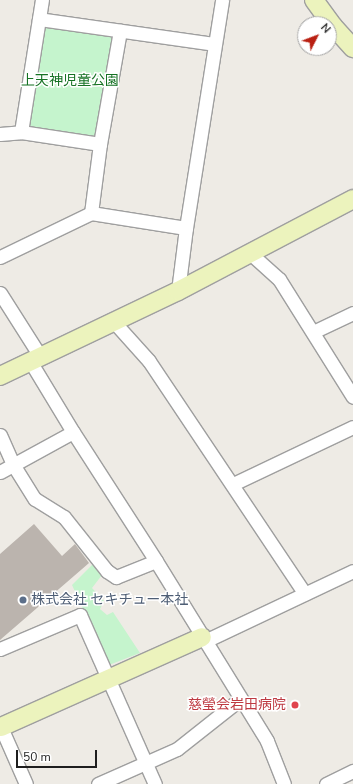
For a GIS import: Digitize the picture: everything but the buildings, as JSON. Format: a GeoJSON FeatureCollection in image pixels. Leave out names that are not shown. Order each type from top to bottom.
{"type":"FeatureCollection","features":[{"type":"Feature","properties":{"kind":"street"},"geometry":{"type":"LineString","coordinates":[[21,132],[42,0]]}},
{"type":"Feature","properties":{"kind":"street"},"geometry":{"type":"LineString","coordinates":[[178,291],[186,228],[222,0]]}},
{"type":"Feature","properties":{"kind":"street"},"geometry":{"type":"LineString","coordinates":[[314,0],[353,48]]}},
{"type":"Feature","properties":{"kind":"street"},"geometry":{"type":"LineString","coordinates":[[39,19],[214,44]]}},
{"type":"Feature","properties":{"kind":"street"},"geometry":{"type":"LineString","coordinates":[[91,213],[100,144],[120,31]]}},
{"type":"Feature","properties":{"kind":"street"},"geometry":{"type":"LineString","coordinates":[[0,134],[21,132],[100,144]]}},
{"type":"Feature","properties":{"kind":"street"},"geometry":{"type":"LineString","coordinates":[[0,376],[178,291],[251,254],[353,199]]}},
{"type":"Feature","properties":{"kind":"street"},"geometry":{"type":"LineString","coordinates":[[0,258],[91,213],[186,228]]}},
{"type":"Feature","properties":{"kind":"street"},"geometry":{"type":"LineString","coordinates":[[251,254],[279,279],[353,397]]}},
{"type":"Feature","properties":{"kind":"street"},"geometry":{"type":"LineString","coordinates":[[0,293],[73,432],[156,561],[267,741],[284,784]]}},
{"type":"Feature","properties":{"kind":"street"},"geometry":{"type":"LineString","coordinates":[[313,332],[353,313]]}},
{"type":"Feature","properties":{"kind":"street"},"geometry":{"type":"LineString","coordinates":[[114,322],[149,360],[306,594]]}},
{"type":"Feature","properties":{"kind":"street"},"geometry":{"type":"LineString","coordinates":[[233,484],[353,427]]}},
{"type":"Feature","properties":{"kind":"street"},"geometry":{"type":"LineString","coordinates":[[0,472],[14,466],[73,432]]}},
{"type":"Feature","properties":{"kind":"street"},"geometry":{"type":"LineString","coordinates":[[0,436],[14,466],[35,499],[64,518],[107,572],[116,577],[156,561]]}},
{"type":"Feature","properties":{"kind":"street"},"geometry":{"type":"LineString","coordinates":[[26,784],[0,726],[109,678],[204,639],[306,594],[353,571]]}},
{"type":"Feature","properties":{"kind":"street"},"geometry":{"type":"LineString","coordinates":[[0,650],[80,615],[155,784]]}},
{"type":"Feature","properties":{"kind":"street"},"geometry":{"type":"LineString","coordinates":[[98,784],[177,749],[240,699]]}},
{"type":"Feature","properties":{"kind":"street"},"geometry":{"type":"LineString","coordinates":[[326,784],[353,771]]}},
{"type":"Feature","properties":{"kind":"green space","name":"上天神児童公園"},"geometry":{"type":"Polygon","coordinates":[[[47,25],[108,35],[112,38],[96,134],[93,138],[30,129],[28,124],[42,27],[47,25]]]}},
{"type":"Feature","properties":{"kind":"green space"},"geometry":{"type":"Polygon","coordinates":[[[93,564],[102,575],[92,588],[104,601],[100,609],[107,615],[113,612],[140,653],[109,665],[72,585],[93,564]]]}},
{"type":"Feature","properties":{"kind":"place","name":"株式会社 セキチュー本社"},"geometry":{"type":"Point","coordinates":[23,600]}},
{"type":"Feature","properties":{"kind":"place","name":"慈瑩会岩田病院"},"geometry":{"type":"Point","coordinates":[295,705]}}]}
